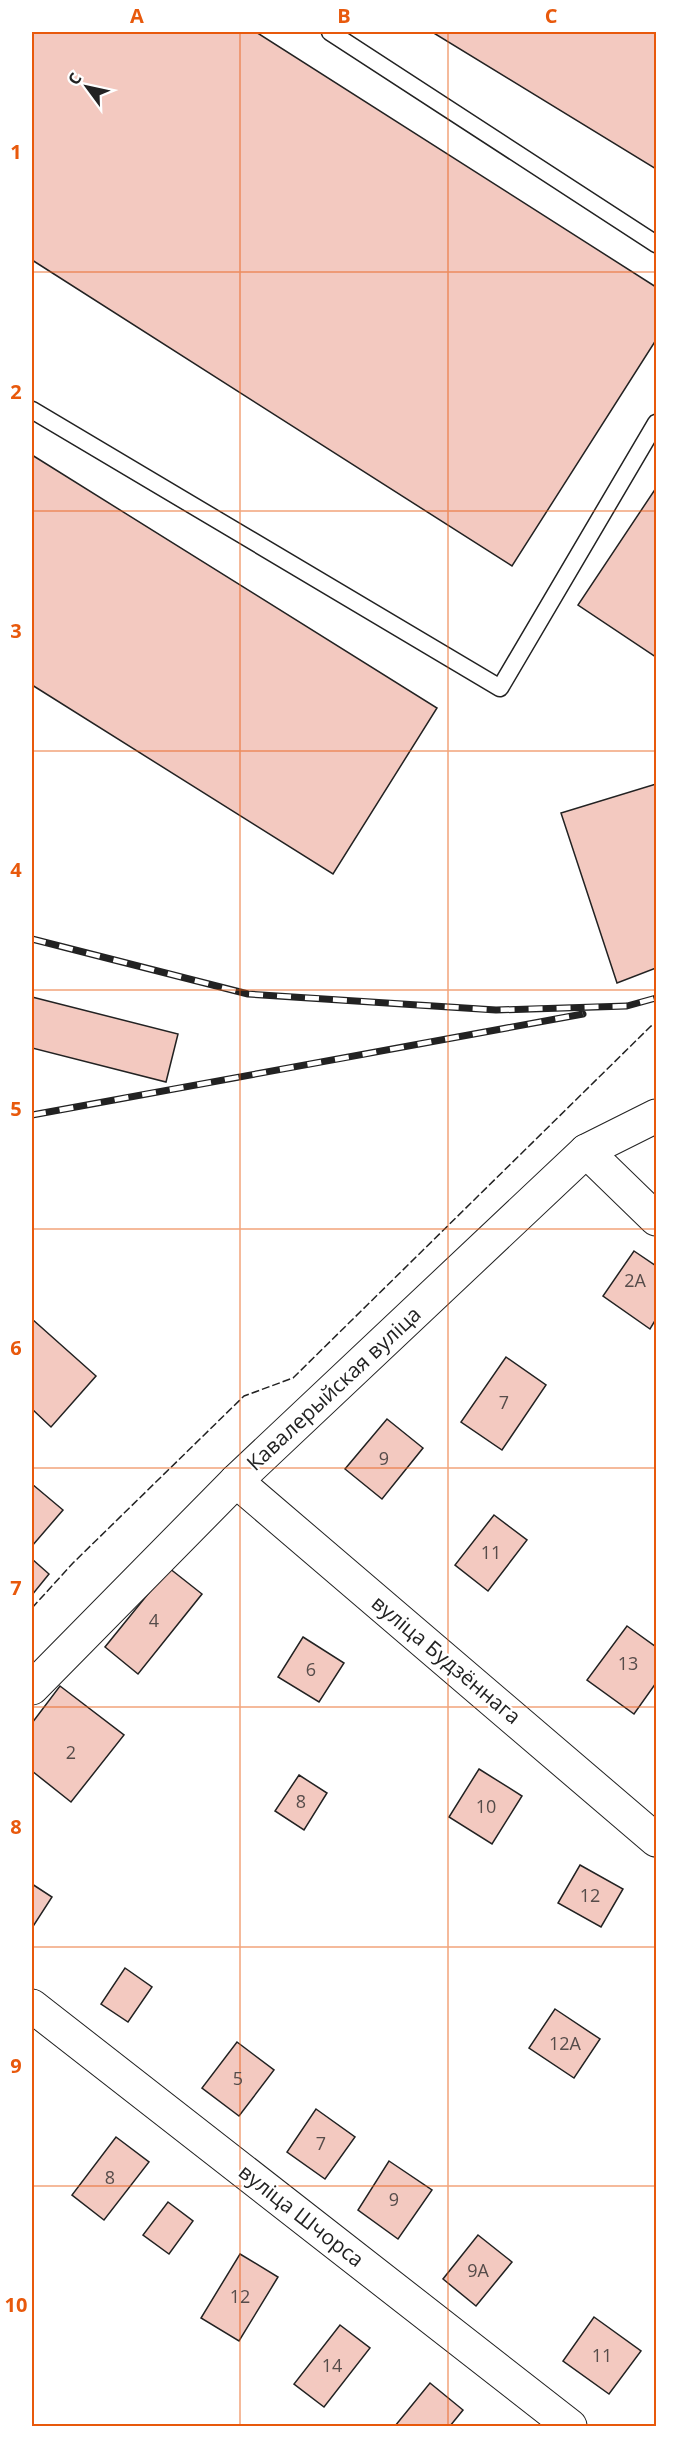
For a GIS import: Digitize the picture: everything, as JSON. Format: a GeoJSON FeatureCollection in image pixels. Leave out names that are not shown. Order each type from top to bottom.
{"type":"FeatureCollection","features":[{"type":"Feature","properties":{"kind":"street","name":"Кавалерыйская вуліца"},"geometry":{"type":"LineString","coordinates":[[32,1688],[236,1480],[586,1151],[657,1116]]}},
{"type":"Feature","properties":{"kind":"street"},"geometry":{"type":"LineString","coordinates":[[586,1151],[657,1220]]}},
{"type":"Feature","properties":{"kind":"street","name":"вуліца Будзённага"},"geometry":{"type":"LineString","coordinates":[[236,1480],[657,1840]]}},
{"type":"Feature","properties":{"kind":"street","name":"вуліца Шчорса"},"geometry":{"type":"LineString","coordinates":[[32,2006],[570,2427]]}},
{"type":"Feature","properties":{"kind":"lane"},"geometry":{"type":"LineString","coordinates":[[330,32],[657,244]]}},
{"type":"Feature","properties":{"kind":"lane"},"geometry":{"type":"LineString","coordinates":[[32,410],[500,687],[657,423]]}},
{"type":"Feature","properties":{"kind":"building"},"geometry":{"type":"Polygon","coordinates":[[[32,32],[256,32],[656,287],[656,340],[512,566],[32,260],[32,32]]]}},
{"type":"Feature","properties":{"kind":"building"},"geometry":{"type":"Polygon","coordinates":[[[432,32],[656,32],[656,169],[432,32]]]}},
{"type":"Feature","properties":{"kind":"building"},"geometry":{"type":"Polygon","coordinates":[[[32,455],[437,708],[333,874],[32,685],[32,455]]]}},
{"type":"Feature","properties":{"kind":"building"},"geometry":{"type":"Polygon","coordinates":[[[656,488],[656,657],[578,605],[656,488]]]}},
{"type":"Feature","properties":{"kind":"building"},"geometry":{"type":"Polygon","coordinates":[[[656,784],[656,968],[617,983],[561,813],[656,784]]]}},
{"type":"Feature","properties":{"kind":"building"},"geometry":{"type":"Polygon","coordinates":[[[32,997],[178,1034],[166,1082],[32,1048],[32,997]]]}},
{"type":"Feature","properties":{"kind":"building"},"geometry":{"type":"Polygon","coordinates":[[[634,1251],[656,1266],[656,1319],[650,1329],[603,1296],[634,1251]]]}},
{"type":"Feature","properties":{"kind":"building"},"geometry":{"type":"Polygon","coordinates":[[[32,1319],[96,1376],[51,1427],[32,1409],[32,1319]]]}},
{"type":"Feature","properties":{"kind":"building"},"geometry":{"type":"Polygon","coordinates":[[[506,1357],[546,1385],[502,1450],[461,1422],[506,1357]]]}},
{"type":"Feature","properties":{"kind":"building"},"geometry":{"type":"Polygon","coordinates":[[[387,1419],[423,1448],[382,1499],[345,1469],[387,1419]]]}},
{"type":"Feature","properties":{"kind":"building"},"geometry":{"type":"Polygon","coordinates":[[[32,1484],[63,1510],[32,1546],[32,1484]]]}},
{"type":"Feature","properties":{"kind":"building"},"geometry":{"type":"Polygon","coordinates":[[[494,1515],[527,1540],[488,1591],[455,1565],[494,1515]]]}},
{"type":"Feature","properties":{"kind":"building"},"geometry":{"type":"Polygon","coordinates":[[[32,1559],[49,1574],[32,1595],[32,1559]]]}},
{"type":"Feature","properties":{"kind":"building"},"geometry":{"type":"Polygon","coordinates":[[[169,1568],[202,1594],[138,1674],[105,1647],[169,1568]]]}},
{"type":"Feature","properties":{"kind":"building"},"geometry":{"type":"Polygon","coordinates":[[[627,1626],[656,1647],[656,1683],[634,1714],[587,1680],[627,1626]]]}},
{"type":"Feature","properties":{"kind":"building"},"geometry":{"type":"Polygon","coordinates":[[[303,1637],[344,1663],[319,1702],[278,1677],[303,1637]]]}},
{"type":"Feature","properties":{"kind":"building"},"geometry":{"type":"Polygon","coordinates":[[[60,1686],[124,1735],[71,1802],[32,1771],[32,1723],[60,1686]]]}},
{"type":"Feature","properties":{"kind":"building"},"geometry":{"type":"Polygon","coordinates":[[[479,1769],[522,1796],[492,1844],[449,1817],[479,1769]]]}},
{"type":"Feature","properties":{"kind":"building"},"geometry":{"type":"Polygon","coordinates":[[[299,1775],[327,1793],[304,1830],[275,1811],[299,1775]]]}},
{"type":"Feature","properties":{"kind":"building"},"geometry":{"type":"Polygon","coordinates":[[[580,1865],[623,1889],[601,1927],[558,1903],[580,1865]]]}},
{"type":"Feature","properties":{"kind":"building"},"geometry":{"type":"Polygon","coordinates":[[[32,1884],[52,1897],[32,1928],[32,1884]]]}},
{"type":"Feature","properties":{"kind":"building"},"geometry":{"type":"Polygon","coordinates":[[[125,1968],[152,1987],[128,2022],[101,2004],[125,1968]]]}},
{"type":"Feature","properties":{"kind":"building"},"geometry":{"type":"Polygon","coordinates":[[[555,2009],[600,2039],[574,2078],[529,2048],[555,2009]]]}},
{"type":"Feature","properties":{"kind":"building"},"geometry":{"type":"Polygon","coordinates":[[[237,2042],[274,2070],[239,2116],[202,2088],[237,2042]]]}},
{"type":"Feature","properties":{"kind":"building"},"geometry":{"type":"Polygon","coordinates":[[[316,2109],[355,2137],[325,2179],[287,2152],[316,2109]]]}},
{"type":"Feature","properties":{"kind":"building"},"geometry":{"type":"Polygon","coordinates":[[[116,2137],[149,2162],[104,2220],[72,2195],[116,2137]]]}},
{"type":"Feature","properties":{"kind":"building"},"geometry":{"type":"Polygon","coordinates":[[[389,2161],[432,2190],[398,2239],[358,2210],[389,2161]]]}},
{"type":"Feature","properties":{"kind":"building"},"geometry":{"type":"Polygon","coordinates":[[[168,2202],[193,2221],[169,2254],[143,2235],[168,2202]]]}},
{"type":"Feature","properties":{"kind":"building"},"geometry":{"type":"Polygon","coordinates":[[[478,2235],[512,2262],[476,2306],[443,2279],[478,2235]]]}},
{"type":"Feature","properties":{"kind":"building"},"geometry":{"type":"Polygon","coordinates":[[[240,2254],[278,2277],[239,2341],[201,2318],[240,2254]]]}},
{"type":"Feature","properties":{"kind":"building"},"geometry":{"type":"Polygon","coordinates":[[[594,2317],[641,2351],[609,2394],[563,2361],[594,2317]]]}},
{"type":"Feature","properties":{"kind":"building"},"geometry":{"type":"Polygon","coordinates":[[[340,2325],[370,2348],[324,2407],[294,2384],[340,2325]]]}},
{"type":"Feature","properties":{"kind":"building"},"geometry":{"type":"Polygon","coordinates":[[[430,2383],[463,2410],[450,2426],[395,2426],[430,2383]]]}},
{"type":"Feature","properties":{"kind":"railway"},"geometry":{"type":"LineString","coordinates":[[32,939],[248,994],[496,1010],[627,1006],[656,998]]}},
{"type":"Feature","properties":{"kind":"railway"},"geometry":{"type":"LineString","coordinates":[[32,1115],[583,1014]]}},
{"type":"Feature","properties":{"kind":"fence"},"geometry":{"type":"LineString","coordinates":[[32,1608],[73,1563],[244,1396],[293,1378],[651,1026],[656,1024]]}}]}
